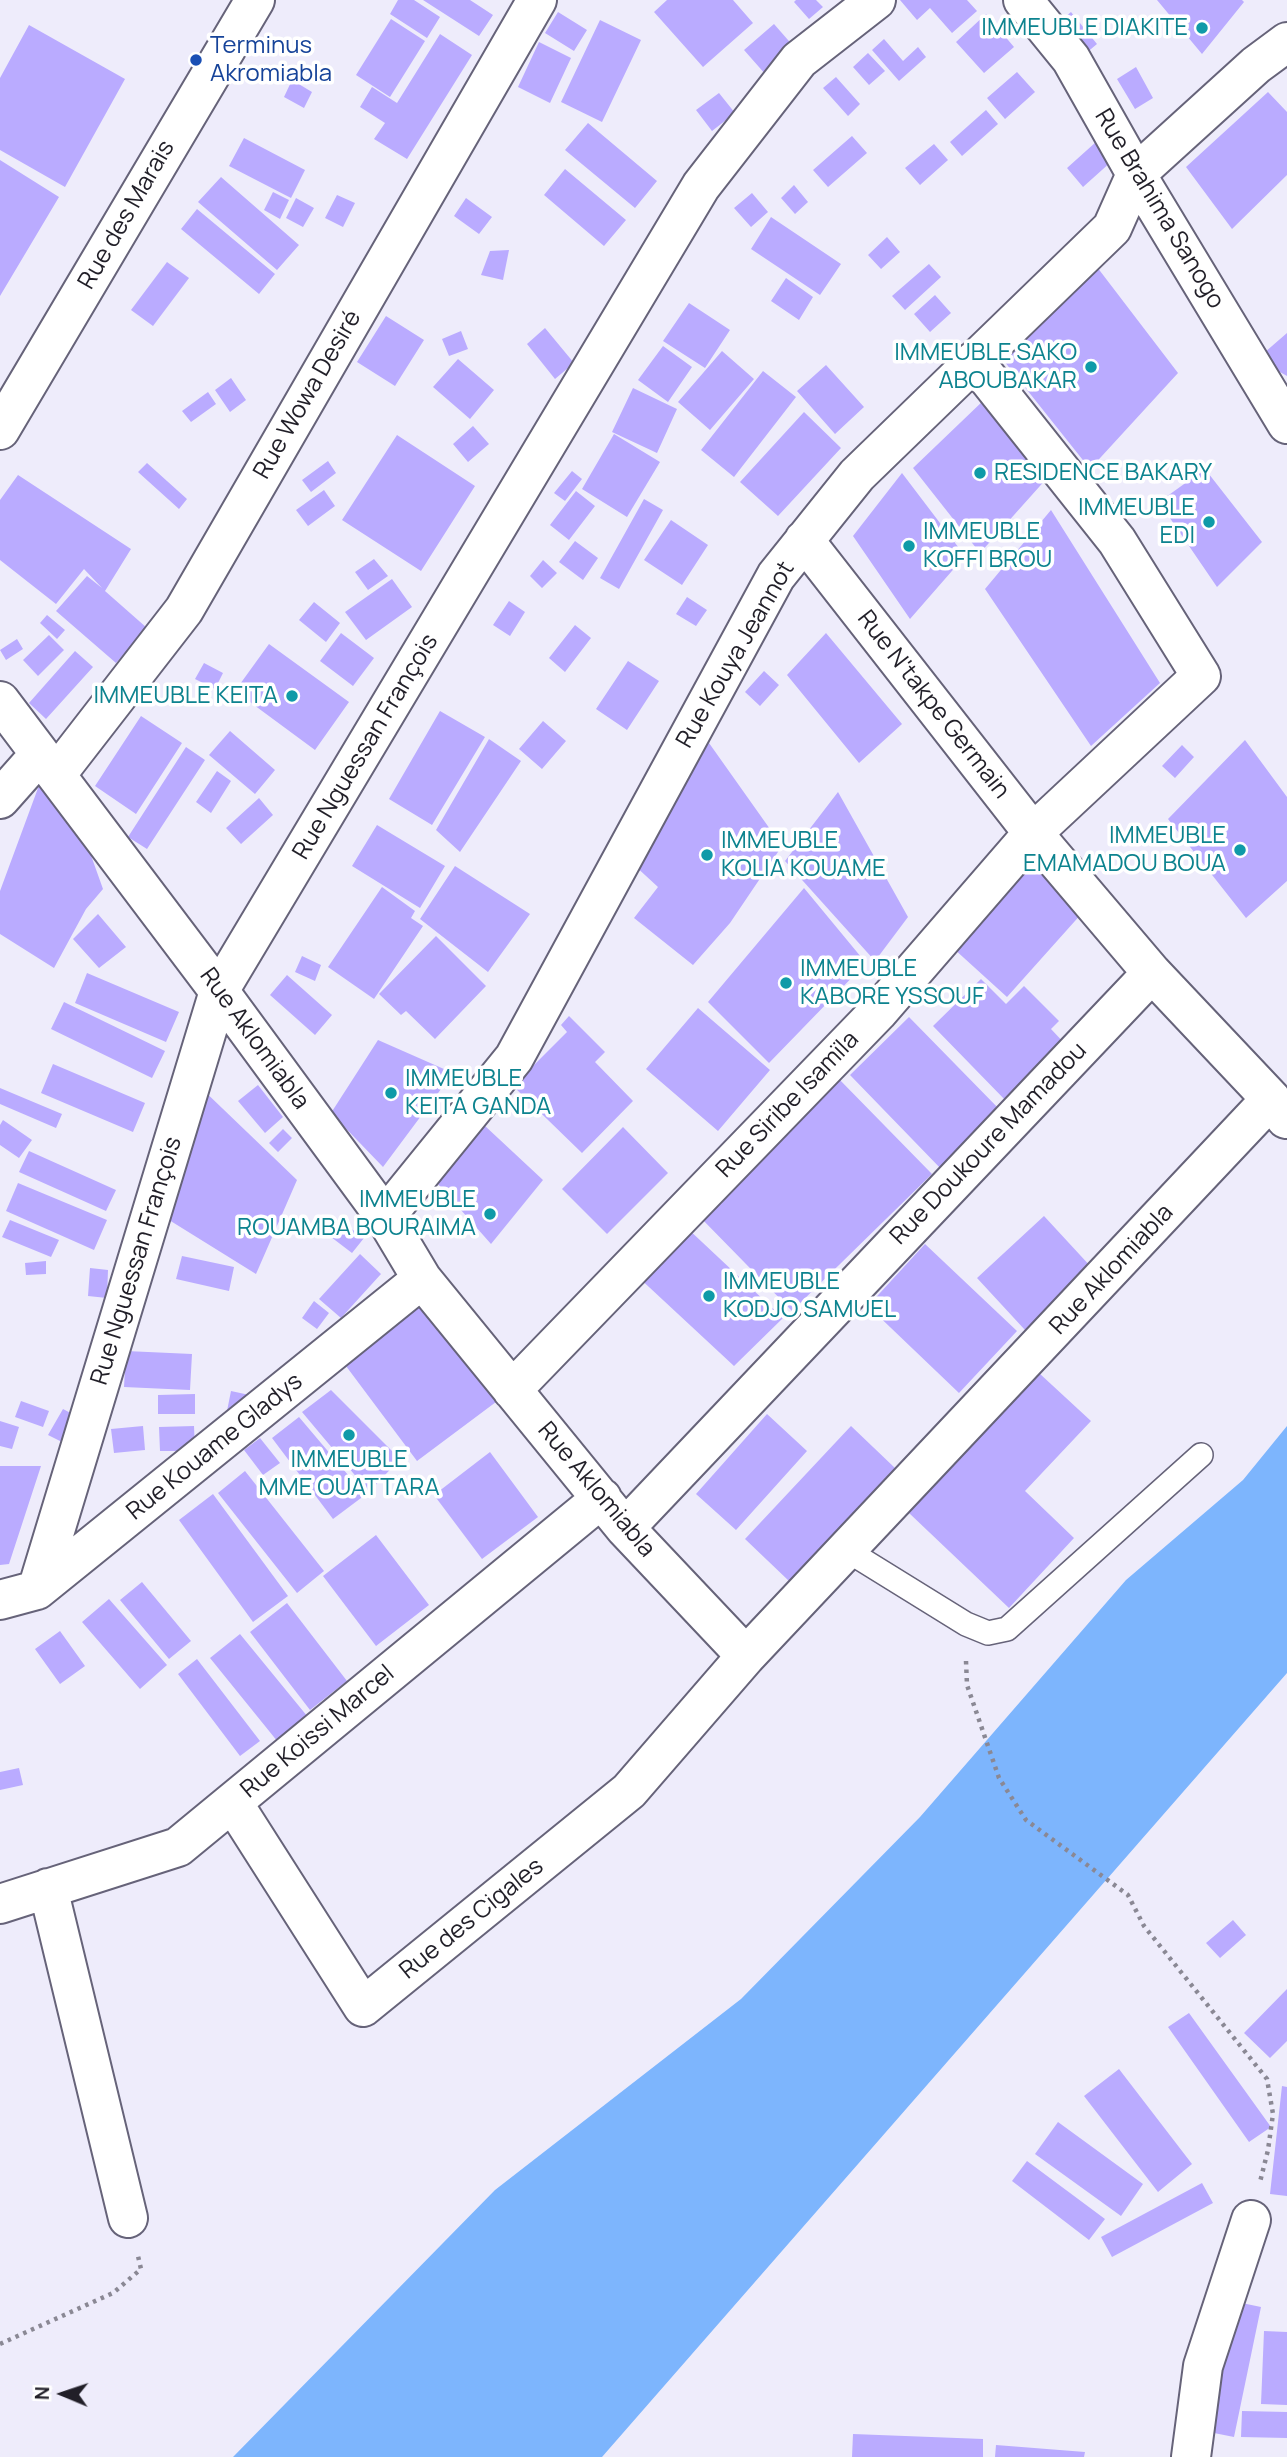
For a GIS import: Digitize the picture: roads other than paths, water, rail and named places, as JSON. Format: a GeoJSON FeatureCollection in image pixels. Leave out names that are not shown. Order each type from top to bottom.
{"type":"FeatureCollection","features":[{"type":"Feature","properties":{"kind":"street","name":"Rue des Marais"},"geometry":{"type":"LineString","coordinates":[[0,430],[255,0]]}},
{"type":"Feature","properties":{"kind":"street","name":"Rue Wowa Desiré"},"geometry":{"type":"LineString","coordinates":[[0,799],[48,764],[184,610],[537,0]]}},
{"type":"Feature","properties":{"kind":"street","name":"Rue Nguessan François"},"geometry":{"type":"LineString","coordinates":[[37,1590],[219,991],[701,186],[799,60],[876,0]]}},
{"type":"Feature","properties":{"kind":"street","name":"Rue Brahima Sanogo"},"geometry":{"type":"LineString","coordinates":[[1023,0],[1071,59],[1136,174],[1287,424]]}},
{"type":"Feature","properties":{"kind":"street","name":"Rue Kouya Jeannot"},"geometry":{"type":"LineString","coordinates":[[385,1217],[514,1058],[776,576],[857,475],[1112,228],[1136,174],[1256,65],[1287,42]]}},
{"type":"Feature","properties":{"kind":"street","name":"Rue Siribe Isamïla"},"geometry":{"type":"LineString","coordinates":[[512,1390],[878,1013],[1033,833],[1202,676],[1117,541],[974,361]]}},
{"type":"Feature","properties":{"kind":"street","name":"Rue N'takpe Germain"},"geometry":{"type":"LineString","coordinates":[[804,540],[1033,833],[1152,973],[1279,1110]]}},
{"type":"Feature","properties":{"kind":"street","name":"Rue Aklomiabla"},"geometry":{"type":"LineString","coordinates":[[0,701],[219,991],[385,1217],[422,1279],[625,1528],[746,1656],[1279,1110]]}},
{"type":"Feature","properties":{"kind":"street","name":"Rue Doukoure Mamadou"},"geometry":{"type":"LineString","coordinates":[[625,1528],[1152,973]]}},
{"type":"Feature","properties":{"kind":"street","name":"Rue Kouame Gladys"},"geometry":{"type":"LineString","coordinates":[[0,1600],[37,1590],[422,1279]]}},
{"type":"Feature","properties":{"kind":"street","name":"Rue Koissi Marcel"},"geometry":{"type":"LineString","coordinates":[[0,1904],[178,1847],[601,1498]]}},
{"type":"Feature","properties":{"kind":"street","name":"Rue des Cigales"},"geometry":{"type":"LineString","coordinates":[[233,1803],[363,2007],[629,1791],[746,1656]]}},
{"type":"Feature","properties":{"kind":"street"},"geometry":{"type":"LineString","coordinates":[[48,1888],[128,2218]]}},
{"type":"Feature","properties":{"kind":"street"},"geometry":{"type":"LineString","coordinates":[[1191,2457],[1203,2366],[1251,2220]]}},
{"type":"Feature","properties":{"kind":"lane"},"geometry":{"type":"LineString","coordinates":[[848,1551],[966,1624],[988,1633],[1007,1629],[1201,1455]]}},
{"type":"Feature","properties":{"kind":"water"},"geometry":{"type":"Polygon","coordinates":[[[1287,1426],[1287,1673],[602,2457],[233,2457],[495,2190],[741,1999],[920,1817],[1126,1580],[1243,1480],[1287,1426]]]}},
{"type":"Feature","properties":{"kind":"place","name":"IMMEUBLE DIAKITE"},"geometry":{"type":"Point","coordinates":[1202,28]}},
{"type":"Feature","properties":{"kind":"place","name":"Terminus Akromiabla"},"geometry":{"type":"Point","coordinates":[196,60]}},
{"type":"Feature","properties":{"kind":"place","name":"IMMEUBLE SAKO ABOUBAKAR"},"geometry":{"type":"Point","coordinates":[1091,367]}},
{"type":"Feature","properties":{"kind":"place","name":"RESIDENCE BAKARY"},"geometry":{"type":"Point","coordinates":[980,473]}},
{"type":"Feature","properties":{"kind":"place","name":"IMMEUBLE EDI"},"geometry":{"type":"Point","coordinates":[1209,522]}},
{"type":"Feature","properties":{"kind":"place","name":"IMMEUBLE KOFFI BROU"},"geometry":{"type":"Point","coordinates":[909,546]}},
{"type":"Feature","properties":{"kind":"place","name":"IMMEUBLE KEITA"},"geometry":{"type":"Point","coordinates":[292,696]}},
{"type":"Feature","properties":{"kind":"place","name":"IMMEUBLE EMAMADOU BOUA"},"geometry":{"type":"Point","coordinates":[1240,850]}},
{"type":"Feature","properties":{"kind":"place","name":"IMMEUBLE KOLIA KOUAME"},"geometry":{"type":"Point","coordinates":[707,855]}},
{"type":"Feature","properties":{"kind":"place","name":"IMMEUBLE KABORE YSSOUF"},"geometry":{"type":"Point","coordinates":[786,983]}},
{"type":"Feature","properties":{"kind":"place","name":"IMMEUBLE KEITA GANDA"},"geometry":{"type":"Point","coordinates":[391,1093]}},
{"type":"Feature","properties":{"kind":"place","name":"IMMEUBLE ROUAMBA BOURAIMA"},"geometry":{"type":"Point","coordinates":[490,1214]}},
{"type":"Feature","properties":{"kind":"place","name":"IMMEUBLE KODJO SAMUEL"},"geometry":{"type":"Point","coordinates":[709,1296]}},
{"type":"Feature","properties":{"kind":"place","name":"IMMEUBLE MME OUATTARA"},"geometry":{"type":"Point","coordinates":[349,1435]}}]}
